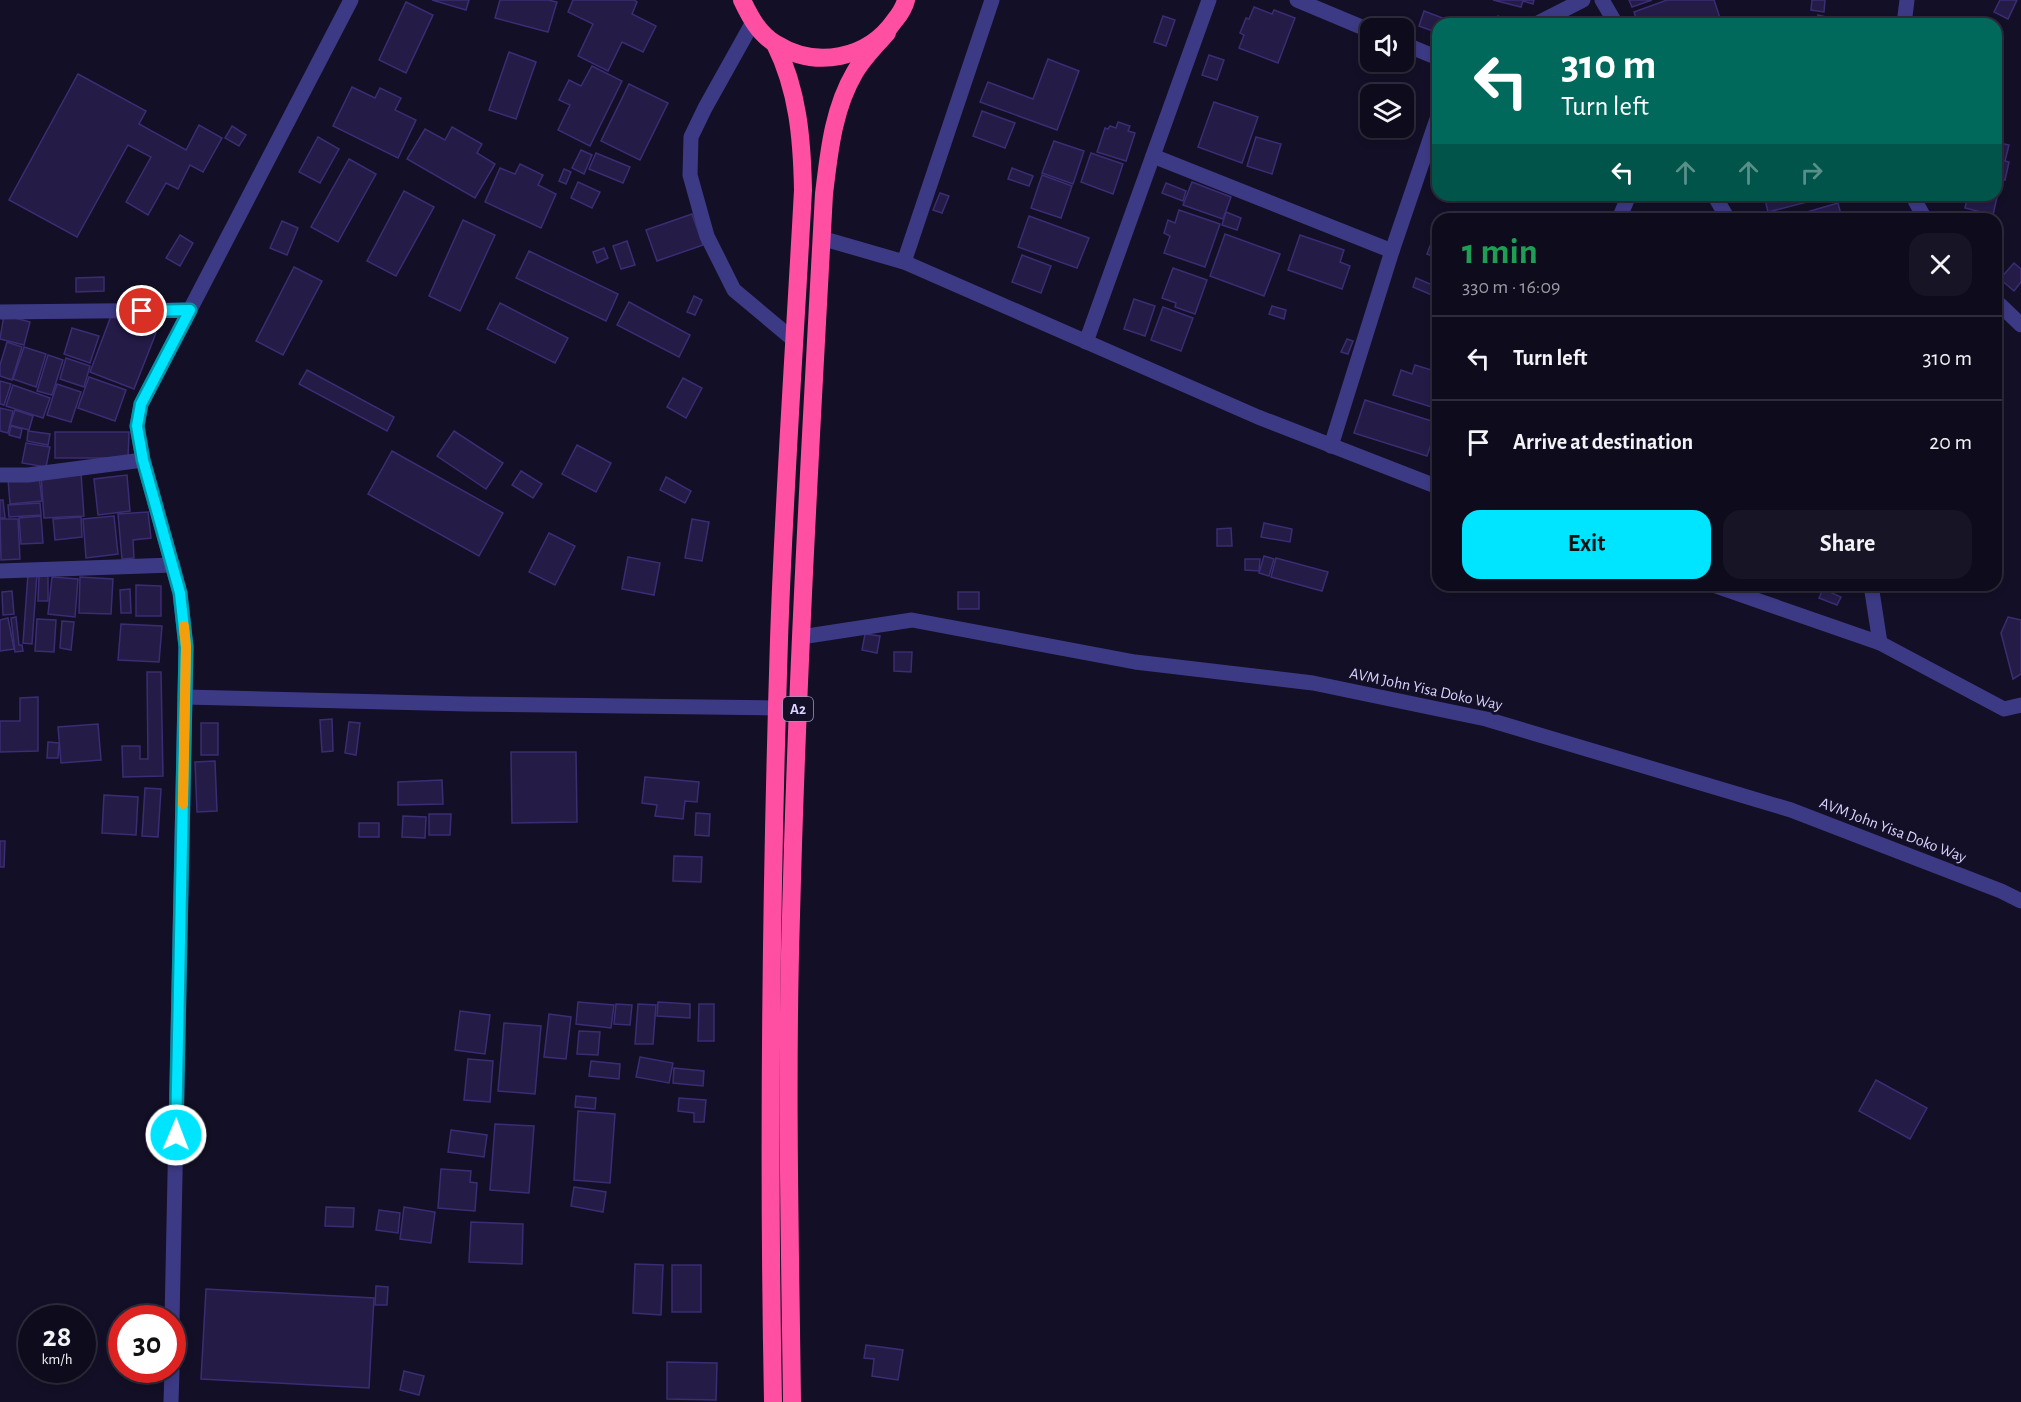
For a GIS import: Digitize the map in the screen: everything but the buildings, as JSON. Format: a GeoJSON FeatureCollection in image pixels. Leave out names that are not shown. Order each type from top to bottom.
{"type":"FeatureCollection","features":[{"type":"Feature","properties":{"kind":"highway"},"geometry":{"type":"LineString","coordinates":[[742,0],[753,22],[775,44],[802,56],[832,59],[862,50],[887,33],[904,8],[906,0]]}},
{"type":"Feature","properties":{"kind":"highway","name":"A2"},"geometry":{"type":"LineString","coordinates":[[792,1402],[788,1065],[791,905],[801,637],[824,194],[835,121],[844,95],[854,73],[887,33]]}},
{"type":"Feature","properties":{"kind":"highway","name":"A2"},"geometry":{"type":"LineString","coordinates":[[773,1402],[770,1182],[777,708],[803,190],[802,152],[793,89],[786,66],[775,44]]}},
{"type":"Feature","properties":{"kind":"street"},"geometry":{"type":"LineString","coordinates":[[172,1305],[186,647],[180,593],[143,460],[137,426],[141,404],[351,0]]}},
{"type":"Feature","properties":{"kind":"street"},"geometry":{"type":"LineString","coordinates":[[904,262],[992,0]]}},
{"type":"Feature","properties":{"kind":"street"},"geometry":{"type":"LineString","coordinates":[[1086,342],[1209,0]]}},
{"type":"Feature","properties":{"kind":"street"},"geometry":{"type":"LineString","coordinates":[[1297,0],[1360,26]]}},
{"type":"Feature","properties":{"kind":"street"},"geometry":{"type":"LineString","coordinates":[[1548,18],[1583,0]]}},
{"type":"Feature","properties":{"kind":"street"},"geometry":{"type":"LineString","coordinates":[[1602,0],[1612,18]]}},
{"type":"Feature","properties":{"kind":"street"},"geometry":{"type":"LineString","coordinates":[[1905,18],[1907,0]]}},
{"type":"Feature","properties":{"kind":"street"},"geometry":{"type":"LineString","coordinates":[[753,22],[691,137],[690,175],[706,236],[734,290],[795,341]]}},
{"type":"Feature","properties":{"kind":"street"},"geometry":{"type":"LineString","coordinates":[[1414,48],[1432,56]]}},
{"type":"Feature","properties":{"kind":"street"},"geometry":{"type":"LineString","coordinates":[[1331,446],[1392,251],[1432,134]]}},
{"type":"Feature","properties":{"kind":"street"},"geometry":{"type":"LineString","coordinates":[[1153,156],[1392,251]]}},
{"type":"Feature","properties":{"kind":"street"},"geometry":{"type":"LineString","coordinates":[[821,238],[904,262],[1258,417],[1432,485]]}},
{"type":"Feature","properties":{"kind":"street"},"geometry":{"type":"LineString","coordinates":[[2002,307],[2021,325]]}},
{"type":"Feature","properties":{"kind":"street"},"geometry":{"type":"LineString","coordinates":[[0,312],[190,310]]}},
{"type":"Feature","properties":{"kind":"street"},"geometry":{"type":"LineString","coordinates":[[0,475],[28,474],[143,460]]}},
{"type":"Feature","properties":{"kind":"street"},"geometry":{"type":"LineString","coordinates":[[0,571],[173,565]]}},
{"type":"Feature","properties":{"kind":"street"},"geometry":{"type":"LineString","coordinates":[[1730,591],[1880,643],[2004,709],[2021,705]]}},
{"type":"Feature","properties":{"kind":"street"},"geometry":{"type":"LineString","coordinates":[[1872,591],[1880,643]]}},
{"type":"Feature","properties":{"kind":"street","name":"AVM John Yisa Doko Way"},"geometry":{"type":"LineString","coordinates":[[801,637],[912,620],[1136,662],[1313,683],[1486,719],[1791,810],[2001,891],[2021,901]]}},
{"type":"Feature","properties":{"kind":"street"},"geometry":{"type":"LineString","coordinates":[[185,697],[777,708]]}},
{"type":"Feature","properties":{"kind":"street"},"geometry":{"type":"LineString","coordinates":[[171,1402],[172,1383]]}},
{"type":"Feature","properties":{"kind":"slow traffic"},"geometry":{"type":"LineString","coordinates":[[183,804],[186,647],[184,626]]}},
{"type":"Feature","properties":{"kind":"route"},"geometry":{"type":"LineString","coordinates":[[142,311],[190,310],[141,404],[137,426],[143,460],[180,593],[186,647],[176,1135]]}}]}
